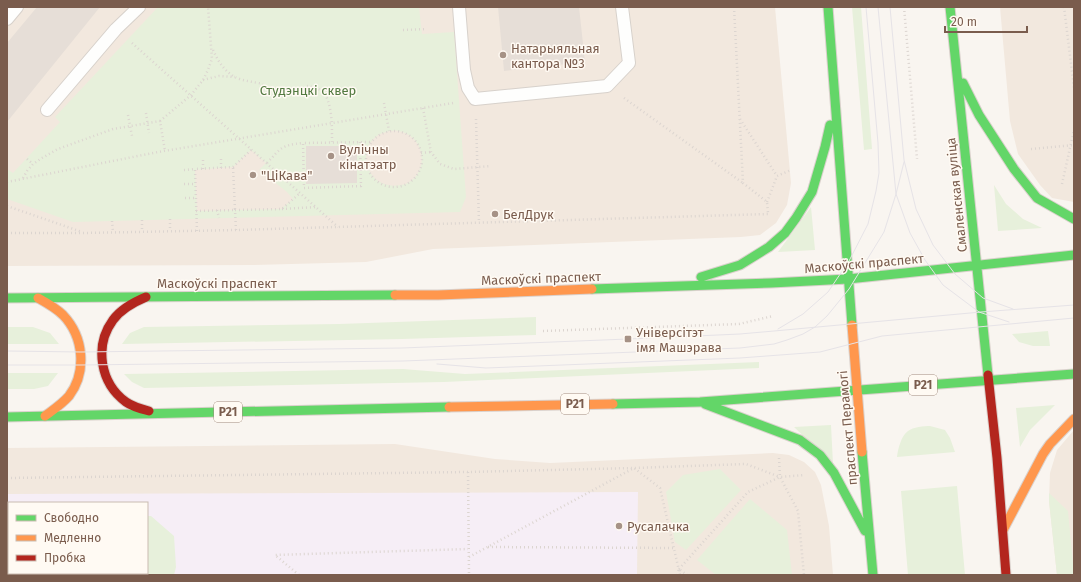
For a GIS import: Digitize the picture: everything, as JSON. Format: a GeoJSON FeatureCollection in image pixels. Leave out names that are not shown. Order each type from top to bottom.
{"type":"FeatureCollection","features":[{"type":"Feature","properties":{"kind":"main road"},"geometry":{"type":"LineString","coordinates":[[828,7],[848,279]]}},
{"type":"Feature","properties":{"kind":"main road","name":"Смаленская вуліца"},"geometry":{"type":"LineString","coordinates":[[950,7],[989,381]]}},
{"type":"Feature","properties":{"kind":"main road"},"geometry":{"type":"LineString","coordinates":[[957,71],[979,115],[1014,169],[1037,198],[1074,219]]}},
{"type":"Feature","properties":{"kind":"main road"},"geometry":{"type":"LineString","coordinates":[[673,286],[740,266],[769,247],[785,233],[812,192],[826,147],[835,100]]}},
{"type":"Feature","properties":{"kind":"main road","name":"Маскоўскі праспект"},"geometry":{"type":"LineString","coordinates":[[7,298],[438,295],[771,283],[848,279],[1074,255]]}},
{"type":"Feature","properties":{"kind":"main road","name":"праспект Перамогі"},"geometry":{"type":"LineString","coordinates":[[848,279],[873,575]]}},
{"type":"Feature","properties":{"kind":"main road"},"geometry":{"type":"LineString","coordinates":[[159,296],[146,297],[134,302],[113,320],[107,331],[103,344],[102,357],[104,370],[116,393],[126,402],[138,408],[151,412],[164,413]]}},
{"type":"Feature","properties":{"kind":"main road"},"geometry":{"type":"LineString","coordinates":[[38,298],[54,307],[70,323],[80,343],[82,358],[76,386],[68,397],[45,416]]}},
{"type":"Feature","properties":{"kind":"main road","name":"Р21"},"geometry":{"type":"LineString","coordinates":[[7,417],[700,402],[1074,374]]}},
{"type":"Feature","properties":{"kind":"main road"},"geometry":{"type":"LineString","coordinates":[[989,381],[997,458],[1006,575]]}},
{"type":"Feature","properties":{"kind":"main road"},"geometry":{"type":"LineString","coordinates":[[700,402],[800,440],[820,455],[834,473],[870,541]]}},
{"type":"Feature","properties":{"kind":"main road"},"geometry":{"type":"LineString","coordinates":[[1003,530],[1043,454],[1050,444],[1074,419]]}},
{"type":"Feature","properties":{"kind":"lane"},"geometry":{"type":"LineString","coordinates":[[7,19],[17,7]]}},
{"type":"Feature","properties":{"kind":"lane"},"geometry":{"type":"LineString","coordinates":[[47,110],[116,29],[139,7]]}},
{"type":"Feature","properties":{"kind":"lane"},"geometry":{"type":"LineString","coordinates":[[459,7],[464,70],[468,88],[475,99],[607,86],[629,63],[622,7]]}},
{"type":"Feature","properties":{"kind":"path"},"geometry":{"type":"LineString","coordinates":[[23,179],[33,164],[58,149],[113,129],[160,121],[191,95],[203,80],[212,59],[208,7]]}},
{"type":"Feature","properties":{"kind":"path"},"geometry":{"type":"LineString","coordinates":[[734,7],[743,183]]}},
{"type":"Feature","properties":{"kind":"path"},"geometry":{"type":"LineString","coordinates":[[904,7],[917,159]]}},
{"type":"Feature","properties":{"kind":"path"},"geometry":{"type":"LineString","coordinates":[[1064,7],[1074,88]]}},
{"type":"Feature","properties":{"kind":"path"},"geometry":{"type":"LineString","coordinates":[[116,29],[338,226]]}},
{"type":"Feature","properties":{"kind":"path"},"geometry":{"type":"LineString","coordinates":[[403,30],[427,29]]}},
{"type":"Feature","properties":{"kind":"path"},"geometry":{"type":"LineString","coordinates":[[211,48],[218,61],[224,68],[236,77]]}},
{"type":"Feature","properties":{"kind":"path"},"geometry":{"type":"LineString","coordinates":[[203,80],[219,76],[236,77],[263,84]]}},
{"type":"Feature","properties":{"kind":"path"},"geometry":{"type":"LineString","coordinates":[[307,86],[321,91],[328,101],[332,143]]}},
{"type":"Feature","properties":{"kind":"path"},"geometry":{"type":"LineString","coordinates":[[607,86],[743,183],[767,202]]}},
{"type":"Feature","properties":{"kind":"path"},"geometry":{"type":"LineString","coordinates":[[7,182],[165,151],[475,99],[479,223]]}},
{"type":"Feature","properties":{"kind":"path"},"geometry":{"type":"LineString","coordinates":[[384,103],[389,131]]}},
{"type":"Feature","properties":{"kind":"path"},"geometry":{"type":"LineString","coordinates":[[423,108],[431,152],[440,164],[454,169],[490,166]]}},
{"type":"Feature","properties":{"kind":"path"},"geometry":{"type":"LineString","coordinates":[[146,113],[149,133]]}},
{"type":"Feature","properties":{"kind":"path"},"geometry":{"type":"LineString","coordinates":[[128,115],[132,136]]}},
{"type":"Feature","properties":{"kind":"path"},"geometry":{"type":"LineString","coordinates":[[740,118],[777,176]]}},
{"type":"Feature","properties":{"kind":"path"},"geometry":{"type":"LineString","coordinates":[[160,121],[165,151]]}},
{"type":"Feature","properties":{"kind":"path"},"geometry":{"type":"LineString","coordinates":[[1061,189],[1072,145],[1074,130]]}},
{"type":"Feature","properties":{"kind":"path"},"geometry":{"type":"LineString","coordinates":[[389,131],[398,131],[407,134],[414,139],[419,146],[422,164],[413,180],[396,186],[387,186],[378,182],[371,175],[367,167],[366,157],[372,142],[380,134],[389,131]]}},
{"type":"Feature","properties":{"kind":"path"},"geometry":{"type":"LineString","coordinates":[[303,143],[305,166],[304,188],[361,186],[360,142]]}},
{"type":"Feature","properties":{"kind":"path"},"geometry":{"type":"LineString","coordinates":[[267,163],[282,147],[289,144],[372,142]]}},
{"type":"Feature","properties":{"kind":"path"},"geometry":{"type":"LineString","coordinates":[[1029,149],[1072,145]]}},
{"type":"Feature","properties":{"kind":"path"},"geometry":{"type":"LineString","coordinates":[[184,170],[233,168],[251,150]]}},
{"type":"Feature","properties":{"kind":"path"},"geometry":{"type":"LineString","coordinates":[[421,153],[431,152]]}},
{"type":"Feature","properties":{"kind":"path"},"geometry":{"type":"LineString","coordinates":[[27,159],[33,164]]}},
{"type":"Feature","properties":{"kind":"path"},"geometry":{"type":"LineString","coordinates":[[221,159],[222,168]]}},
{"type":"Feature","properties":{"kind":"path"},"geometry":{"type":"LineString","coordinates":[[203,160],[203,169]]}},
{"type":"Feature","properties":{"kind":"path"},"geometry":{"type":"LineString","coordinates":[[233,168],[236,230]]}},
{"type":"Feature","properties":{"kind":"path"},"geometry":{"type":"LineString","coordinates":[[195,169],[197,230]]}},
{"type":"Feature","properties":{"kind":"path"},"geometry":{"type":"LineString","coordinates":[[7,233],[236,230],[768,214],[767,202],[777,176],[792,170]]}},
{"type":"Feature","properties":{"kind":"path"},"geometry":{"type":"LineString","coordinates":[[184,184],[195,184]]}},
{"type":"Feature","properties":{"kind":"path"},"geometry":{"type":"LineString","coordinates":[[282,209],[300,193]]}},
{"type":"Feature","properties":{"kind":"path"},"geometry":{"type":"LineString","coordinates":[[185,198],[196,198]]}},
{"type":"Feature","properties":{"kind":"path"},"geometry":{"type":"LineString","coordinates":[[7,206],[84,233]]}},
{"type":"Feature","properties":{"kind":"path"},"geometry":{"type":"LineString","coordinates":[[196,211],[316,208]]}},
{"type":"Feature","properties":{"kind":"path"},"geometry":{"type":"LineString","coordinates":[[217,210],[219,218]]}},
{"type":"Feature","properties":{"kind":"path"},"geometry":{"type":"LineString","coordinates":[[170,219],[170,231]]}},
{"type":"Feature","properties":{"kind":"path"},"geometry":{"type":"LineString","coordinates":[[142,220],[142,232]]}},
{"type":"Feature","properties":{"kind":"path"},"geometry":{"type":"LineString","coordinates":[[112,221],[113,232]]}},
{"type":"Feature","properties":{"kind":"path"},"geometry":{"type":"LineString","coordinates":[[543,330],[739,324],[772,316]]}},
{"type":"Feature","properties":{"kind":"path"},"geometry":{"type":"LineString","coordinates":[[779,454],[780,477],[798,511],[804,575]]}},
{"type":"Feature","properties":{"kind":"path"},"geometry":{"type":"LineString","coordinates":[[7,478],[468,472],[746,464],[780,477]]}},
{"type":"Feature","properties":{"kind":"path"},"geometry":{"type":"LineString","coordinates":[[469,557],[634,468]]}},
{"type":"Feature","properties":{"kind":"path"},"geometry":{"type":"LineString","coordinates":[[634,468],[660,488],[679,569],[679,575]]}},
{"type":"Feature","properties":{"kind":"path"},"geometry":{"type":"LineString","coordinates":[[468,472],[469,575]]}},
{"type":"Feature","properties":{"kind":"path"},"geometry":{"type":"LineString","coordinates":[[679,569],[748,492],[780,477],[808,475]]}},
{"type":"Feature","properties":{"kind":"path"},"geometry":{"type":"LineString","coordinates":[[488,547],[674,548]]}},
{"type":"Feature","properties":{"kind":"path"},"geometry":{"type":"LineString","coordinates":[[299,575],[275,555],[468,549]]}},
{"type":"Feature","properties":{"kind":"path"},"geometry":{"type":"LineString","coordinates":[[679,569],[687,575]]}},
{"type":"Feature","properties":{"kind":"shaded area"},"geometry":{"type":"Polygon","coordinates":[[[7,7],[775,7],[791,183],[787,205],[776,223],[760,235],[741,237],[433,249],[366,262],[252,265],[7,266],[7,7]]]}},
{"type":"Feature","properties":{"kind":"shaded area"},"geometry":{"type":"Polygon","coordinates":[[[1000,7],[1074,7],[1074,202],[1052,198],[1040,185],[1018,154],[1010,121],[1000,7]]]}},
{"type":"Feature","properties":{"kind":"shaded area"},"geometry":{"type":"Polygon","coordinates":[[[1074,430],[1074,575],[1057,575],[1049,501],[1050,473],[1057,450],[1074,430]]]}},
{"type":"Feature","properties":{"kind":"shaded area"},"geometry":{"type":"Polygon","coordinates":[[[395,444],[495,459],[550,463],[773,453],[789,455],[804,462],[815,472],[821,485],[829,526],[833,575],[7,575],[7,448],[395,444]]]}},
{"type":"Feature","properties":{"kind":"shaded area"},"geometry":{"type":"Polygon","coordinates":[[[638,492],[637,575],[7,575],[7,494],[638,492]]]}},
{"type":"Feature","properties":{"kind":"green space","name":"Студэнцкі сквер"},"geometry":{"type":"Polygon","coordinates":[[[158,7],[419,7],[422,34],[454,32],[466,197],[460,212],[73,222],[7,199],[7,169],[13,173],[60,122],[55,117],[158,7]],[[389,131],[380,134],[372,141],[367,149],[366,159],[368,168],[373,176],[380,182],[390,185],[401,185],[412,180],[418,174],[422,158],[421,152],[415,140],[410,136],[397,131],[389,131]],[[251,150],[233,167],[195,170],[197,211],[281,209],[293,199],[287,192],[259,170],[266,163],[251,150]]]}},
{"type":"Feature","properties":{"kind":"green space"},"geometry":{"type":"Polygon","coordinates":[[[852,7],[861,7],[872,149],[864,150],[852,7]]]}},
{"type":"Feature","properties":{"kind":"green space"},"geometry":{"type":"Polygon","coordinates":[[[994,185],[1006,204],[1023,219],[1042,228],[998,231],[994,185]]]}},
{"type":"Feature","properties":{"kind":"green space"},"geometry":{"type":"Polygon","coordinates":[[[811,207],[815,250],[778,252],[811,207]]]}},
{"type":"Feature","properties":{"kind":"green space"},"geometry":{"type":"Polygon","coordinates":[[[536,317],[536,335],[122,344],[130,333],[144,327],[339,324],[536,317]]]}},
{"type":"Feature","properties":{"kind":"green space"},"geometry":{"type":"Polygon","coordinates":[[[7,327],[33,327],[50,333],[59,344],[7,344],[7,327]]]}},
{"type":"Feature","properties":{"kind":"green space"},"geometry":{"type":"Polygon","coordinates":[[[1048,331],[1050,346],[1033,346],[1019,342],[1012,334],[1048,331]]]}},
{"type":"Feature","properties":{"kind":"green space"},"geometry":{"type":"Polygon","coordinates":[[[759,362],[759,368],[444,382],[144,388],[132,382],[124,374],[403,369],[465,374],[759,362]]]}},
{"type":"Feature","properties":{"kind":"green space"},"geometry":{"type":"Polygon","coordinates":[[[7,373],[58,373],[48,386],[34,389],[7,389],[7,373]]]}},
{"type":"Feature","properties":{"kind":"green space"},"geometry":{"type":"Polygon","coordinates":[[[1055,405],[1030,430],[1020,447],[1016,408],[1055,405]]]}},
{"type":"Feature","properties":{"kind":"green space"},"geometry":{"type":"Polygon","coordinates":[[[831,425],[833,464],[794,427],[831,425]]]}},
{"type":"Feature","properties":{"kind":"green space"},"geometry":{"type":"Polygon","coordinates":[[[930,426],[945,430],[950,438],[955,452],[897,457],[900,443],[906,433],[916,428],[930,426]]]}},
{"type":"Feature","properties":{"kind":"green space"},"geometry":{"type":"Polygon","coordinates":[[[720,469],[741,490],[686,550],[675,542],[666,492],[683,475],[720,469]]]}},
{"type":"Feature","properties":{"kind":"green space"},"geometry":{"type":"Polygon","coordinates":[[[957,486],[965,575],[908,575],[901,491],[957,486]]]}},
{"type":"Feature","properties":{"kind":"green space"},"geometry":{"type":"Polygon","coordinates":[[[1049,493],[1068,511],[1074,575],[1057,575],[1049,493]]]}},
{"type":"Feature","properties":{"kind":"green space"},"geometry":{"type":"Polygon","coordinates":[[[750,499],[787,530],[792,575],[716,575],[697,560],[750,499]]]}},
{"type":"Feature","properties":{"kind":"green space"},"geometry":{"type":"Polygon","coordinates":[[[148,516],[151,516],[174,536],[176,567],[174,575],[7,575],[7,530],[8,574],[148,574],[148,516]]]}},
{"type":"Feature","properties":{"kind":"building"},"geometry":{"type":"Polygon","coordinates":[[[37,7],[100,7],[7,122],[7,43],[37,7]]]}},
{"type":"Feature","properties":{"kind":"building"},"geometry":{"type":"Polygon","coordinates":[[[498,7],[579,7],[585,62],[504,71],[498,7]]]}},
{"type":"Feature","properties":{"kind":"building","name":"Вулічны кінатэатр"},"geometry":{"type":"Polygon","coordinates":[[[306,146],[357,146],[357,183],[306,184],[306,146]]]}},
{"type":"Feature","properties":{"kind":"tram line"},"geometry":{"type":"LineString","coordinates":[[778,329],[803,314],[828,292],[849,261],[868,224],[879,173],[878,143],[866,7]]}},
{"type":"Feature","properties":{"kind":"tram line"},"geometry":{"type":"LineString","coordinates":[[878,7],[896,194],[910,233],[925,260],[943,285],[979,312],[1009,322]]}},
{"type":"Feature","properties":{"kind":"tram line"},"geometry":{"type":"LineString","coordinates":[[890,7],[904,160],[916,209],[933,245],[955,274],[983,298],[1013,309]]}},
{"type":"Feature","properties":{"kind":"tram line"},"geometry":{"type":"LineString","coordinates":[[7,365],[403,361],[740,348],[774,344],[803,334],[815,327],[827,316],[849,289],[884,232],[904,162]]}},
{"type":"Feature","properties":{"kind":"tram line"},"geometry":{"type":"LineString","coordinates":[[7,351],[81,352],[402,348],[628,339],[740,334],[1074,305]]}},
{"type":"Feature","properties":{"kind":"tram line"},"geometry":{"type":"LineString","coordinates":[[437,364],[486,368],[740,358],[820,352],[882,336],[1074,318]]}},
{"type":"Feature","properties":{"kind":"traffic: fast"},"geometry":{"type":"LineString","coordinates":[[828,7],[852,325]]}},
{"type":"Feature","properties":{"kind":"traffic: fast"},"geometry":{"type":"LineString","coordinates":[[950,7],[988,375]]}},
{"type":"Feature","properties":{"kind":"traffic: fast"},"geometry":{"type":"LineString","coordinates":[[963,83],[979,115],[1014,169],[1037,198],[1074,219]]}},
{"type":"Feature","properties":{"kind":"traffic: fast"},"geometry":{"type":"LineString","coordinates":[[701,277],[740,265],[769,247],[785,233],[812,192],[830,125]]}},
{"type":"Feature","properties":{"kind":"traffic: fast"},"geometry":{"type":"LineString","coordinates":[[592,289],[848,279],[1074,255]]}},
{"type":"Feature","properties":{"kind":"traffic: fast"},"geometry":{"type":"LineString","coordinates":[[7,298],[395,295]]}},
{"type":"Feature","properties":{"kind":"traffic: fast"},"geometry":{"type":"LineString","coordinates":[[613,404],[700,402],[1074,374]]}},
{"type":"Feature","properties":{"kind":"traffic: fast"},"geometry":{"type":"LineString","coordinates":[[705,404],[800,440],[820,455],[834,473],[865,531]]}},
{"type":"Feature","properties":{"kind":"traffic: fast"},"geometry":{"type":"LineString","coordinates":[[7,417],[449,407]]}},
{"type":"Feature","properties":{"kind":"traffic: fast"},"geometry":{"type":"LineString","coordinates":[[862,452],[873,575]]}},
{"type":"Feature","properties":{"kind":"traffic: slow"},"geometry":{"type":"LineString","coordinates":[[395,295],[438,295],[592,289]]}},
{"type":"Feature","properties":{"kind":"traffic: slow"},"geometry":{"type":"LineString","coordinates":[[38,298],[57,310],[70,324],[79,344],[81,355],[81,366],[75,387],[66,399],[45,416]]}},
{"type":"Feature","properties":{"kind":"traffic: slow"},"geometry":{"type":"LineString","coordinates":[[852,325],[862,452]]}},
{"type":"Feature","properties":{"kind":"traffic: slow"},"geometry":{"type":"LineString","coordinates":[[449,407],[613,404]]}},
{"type":"Feature","properties":{"kind":"traffic: slow"},"geometry":{"type":"LineString","coordinates":[[1003,530],[1043,454],[1050,444],[1074,419]]}},
{"type":"Feature","properties":{"kind":"traffic: jam"},"geometry":{"type":"LineString","coordinates":[[146,297],[128,306],[113,320],[103,341],[102,352],[105,375],[117,394],[131,405],[149,411]]}},
{"type":"Feature","properties":{"kind":"traffic: jam"},"geometry":{"type":"LineString","coordinates":[[988,375],[997,458],[1006,575]]}},
{"type":"Feature","properties":{"kind":"place","name":"Натарыяльная кантора №3"},"geometry":{"type":"Point","coordinates":[503,55]}},
{"type":"Feature","properties":{"kind":"place","name":"Вулічны кінатэатр"},"geometry":{"type":"Point","coordinates":[331,156]}},
{"type":"Feature","properties":{"kind":"place","name":"\"ЦіКава\""},"geometry":{"type":"Point","coordinates":[253,175]}},
{"type":"Feature","properties":{"kind":"place","name":"БелДрук"},"geometry":{"type":"Point","coordinates":[495,214]}},
{"type":"Feature","properties":{"kind":"place","name":"Універсітэт імя Машэрава"},"geometry":{"type":"Point","coordinates":[628,339]}},
{"type":"Feature","properties":{"kind":"place","name":"Русалачка"},"geometry":{"type":"Point","coordinates":[619,526]}}]}
